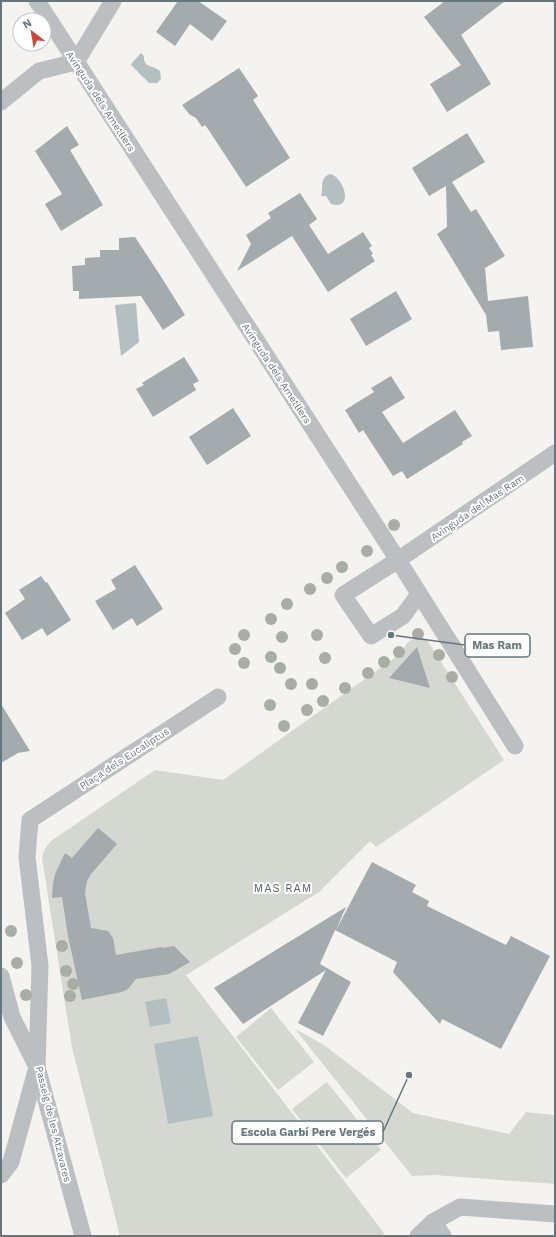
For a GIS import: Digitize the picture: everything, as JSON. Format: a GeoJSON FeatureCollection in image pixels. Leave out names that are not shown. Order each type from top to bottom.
{"type":"FeatureCollection","features":[{"type":"Feature","properties":{"kind":"street","name":"Avinguda dels Ametllers"},"geometry":{"type":"LineString","coordinates":[[36,1],[398,560],[515,746]]}},
{"type":"Feature","properties":{"kind":"street"},"geometry":{"type":"LineString","coordinates":[[1,102],[39,71],[76,62],[113,1]]}},
{"type":"Feature","properties":{"kind":"street","name":"Avinguda del Mas Ram"},"geometry":{"type":"LineString","coordinates":[[419,594],[403,616],[371,636],[343,595],[398,560],[555,453]]}},
{"type":"Feature","properties":{"kind":"street","name":"Plaça dels Eucaliptus"},"geometry":{"type":"LineString","coordinates":[[30,820],[218,697]]}},
{"type":"Feature","properties":{"kind":"street","name":"Passeig de les Atzavares"},"geometry":{"type":"LineString","coordinates":[[30,820],[27,857],[40,966],[38,1067],[83,1236]]}},
{"type":"Feature","properties":{"kind":"street"},"geometry":{"type":"LineString","coordinates":[[1,976],[12,1017],[38,1067],[11,1162],[1,1175]]}},
{"type":"Feature","properties":{"kind":"street"},"geometry":{"type":"LineString","coordinates":[[418,1236],[433,1222],[460,1207],[555,1214]]}},
{"type":"Feature","properties":{"kind":"street"},"geometry":{"type":"LineString","coordinates":[[433,1222],[443,1236]]}},
{"type":"Feature","properties":{"kind":"shaded area"},"geometry":{"type":"Polygon","coordinates":[[[141,53],[144,56],[145,63],[160,71],[161,79],[157,83],[149,83],[131,65],[141,53]]]}},
{"type":"Feature","properties":{"kind":"shaded area"},"geometry":{"type":"Polygon","coordinates":[[[330,174],[335,176],[339,181],[345,193],[343,203],[338,205],[331,204],[326,196],[321,196],[323,180],[330,174]]]}},
{"type":"Feature","properties":{"kind":"shaded area"},"geometry":{"type":"Polygon","coordinates":[[[136,303],[139,342],[121,356],[115,305],[136,303]]]}},
{"type":"Feature","properties":{"kind":"shaded area"},"geometry":{"type":"Polygon","coordinates":[[[418,636],[427,640],[504,760],[376,847],[370,841],[319,892],[186,975],[384,1233],[382,1236],[120,1236],[72,1048],[42,858],[44,850],[51,841],[155,770],[223,780],[400,654],[408,642],[418,636]]]}},
{"type":"Feature","properties":{"kind":"shaded area"},"geometry":{"type":"Polygon","coordinates":[[[166,998],[171,1023],[150,1027],[145,1002],[166,998]]]}},
{"type":"Feature","properties":{"kind":"shaded area"},"geometry":{"type":"Polygon","coordinates":[[[271,1008],[314,1062],[278,1090],[236,1037],[271,1008]]]}},
{"type":"Feature","properties":{"kind":"shaded area"},"geometry":{"type":"Polygon","coordinates":[[[295,1029],[324,1045],[413,1113],[509,1134],[526,1112],[555,1115],[555,1184],[435,1175],[412,1176],[295,1029]]]}},
{"type":"Feature","properties":{"kind":"shaded area"},"geometry":{"type":"Polygon","coordinates":[[[198,1036],[213,1116],[168,1124],[154,1044],[198,1036]]]}},
{"type":"Feature","properties":{"kind":"shaded area"},"geometry":{"type":"Polygon","coordinates":[[[327,1082],[381,1150],[346,1178],[292,1109],[327,1082]]]}},
{"type":"Feature","properties":{"kind":"building"},"geometry":{"type":"Polygon","coordinates":[[[178,1],[198,1],[227,21],[212,41],[190,24],[175,46],[156,32],[178,1]]]}},
{"type":"Feature","properties":{"kind":"building"},"geometry":{"type":"Polygon","coordinates":[[[445,1],[505,1],[461,35],[491,84],[447,112],[430,84],[461,65],[424,17],[445,1]]]}},
{"type":"Feature","properties":{"kind":"building"},"geometry":{"type":"Polygon","coordinates":[[[239,68],[258,96],[253,100],[290,158],[246,187],[205,125],[202,127],[196,118],[189,114],[182,105],[239,68]]]}},
{"type":"Feature","properties":{"kind":"building"},"geometry":{"type":"Polygon","coordinates":[[[67,126],[79,145],[70,150],[103,205],[61,231],[45,204],[62,194],[35,151],[67,126]]]}},
{"type":"Feature","properties":{"kind":"building"},"geometry":{"type":"Polygon","coordinates":[[[467,133],[485,162],[452,182],[471,212],[476,209],[505,256],[485,268],[488,301],[528,296],[533,347],[501,350],[499,331],[488,332],[486,315],[437,234],[447,227],[446,186],[429,196],[412,168],[467,133]]]}},
{"type":"Feature","properties":{"kind":"building"},"geometry":{"type":"Polygon","coordinates":[[[300,193],[317,219],[309,225],[328,254],[363,232],[372,246],[369,248],[375,261],[328,292],[292,236],[237,271],[251,244],[246,235],[271,218],[268,213],[300,193]]]}},
{"type":"Feature","properties":{"kind":"building"},"geometry":{"type":"Polygon","coordinates":[[[135,237],[185,315],[163,330],[141,296],[79,299],[79,291],[73,291],[72,266],[85,265],[85,258],[100,257],[100,250],[119,250],[119,238],[135,237]]]}},
{"type":"Feature","properties":{"kind":"building"},"geometry":{"type":"Polygon","coordinates":[[[396,291],[412,319],[366,346],[350,319],[396,291]]]}},
{"type":"Feature","properties":{"kind":"building"},"geometry":{"type":"Polygon","coordinates":[[[184,357],[199,381],[193,384],[196,390],[153,417],[136,389],[144,385],[142,383],[184,357]]]}},
{"type":"Feature","properties":{"kind":"building"},"geometry":{"type":"Polygon","coordinates":[[[391,376],[405,398],[382,412],[403,443],[455,410],[472,436],[462,442],[463,444],[407,479],[402,471],[393,476],[363,430],[359,433],[345,410],[374,392],[371,388],[391,376]]]}},
{"type":"Feature","properties":{"kind":"building"},"geometry":{"type":"Polygon","coordinates":[[[233,408],[251,436],[207,465],[189,437],[233,408]]]}},
{"type":"Feature","properties":{"kind":"building"},"geometry":{"type":"Polygon","coordinates":[[[135,565],[163,609],[137,626],[132,618],[113,630],[95,601],[116,589],[111,580],[135,565]]]}},
{"type":"Feature","properties":{"kind":"building"},"geometry":{"type":"Polygon","coordinates":[[[41,576],[46,583],[47,582],[71,620],[47,636],[42,628],[22,640],[5,613],[25,599],[19,590],[41,576]]]}},
{"type":"Feature","properties":{"kind":"building"},"geometry":{"type":"Polygon","coordinates":[[[417,647],[423,666],[430,688],[389,678],[417,647]]]}},
{"type":"Feature","properties":{"kind":"building"},"geometry":{"type":"Polygon","coordinates":[[[1,704],[30,751],[18,753],[1,763],[1,704]]]}},
{"type":"Feature","properties":{"kind":"building"},"geometry":{"type":"Polygon","coordinates":[[[98,828],[117,844],[91,874],[87,881],[85,893],[91,928],[108,931],[113,938],[116,955],[174,946],[190,962],[169,974],[136,979],[128,989],[122,992],[82,1000],[68,936],[62,897],[52,898],[53,883],[55,874],[65,853],[72,858],[98,828]]]}},
{"type":"Feature","properties":{"kind":"building"},"geometry":{"type":"Polygon","coordinates":[[[372,862],[416,885],[412,892],[429,901],[427,906],[506,945],[511,936],[550,956],[501,1049],[442,1019],[440,1024],[393,972],[397,962],[335,930],[320,964],[351,982],[323,1036],[298,1023],[326,970],[243,1024],[214,988],[346,907],[336,930],[372,862]]]}},
{"type":"Feature","properties":{"kind":"place","name":"Mas Ram"},"geometry":{"type":"Point","coordinates":[391,635]}},
{"type":"Feature","properties":{"kind":"place","name":"Escola Garbí Pere Vergés"},"geometry":{"type":"Point","coordinates":[409,1075]}},
{"type":"Feature","properties":{"kind":"district","name":"MAS RAM"},"geometry":{"type":"Point","coordinates":[283,888]}}]}
